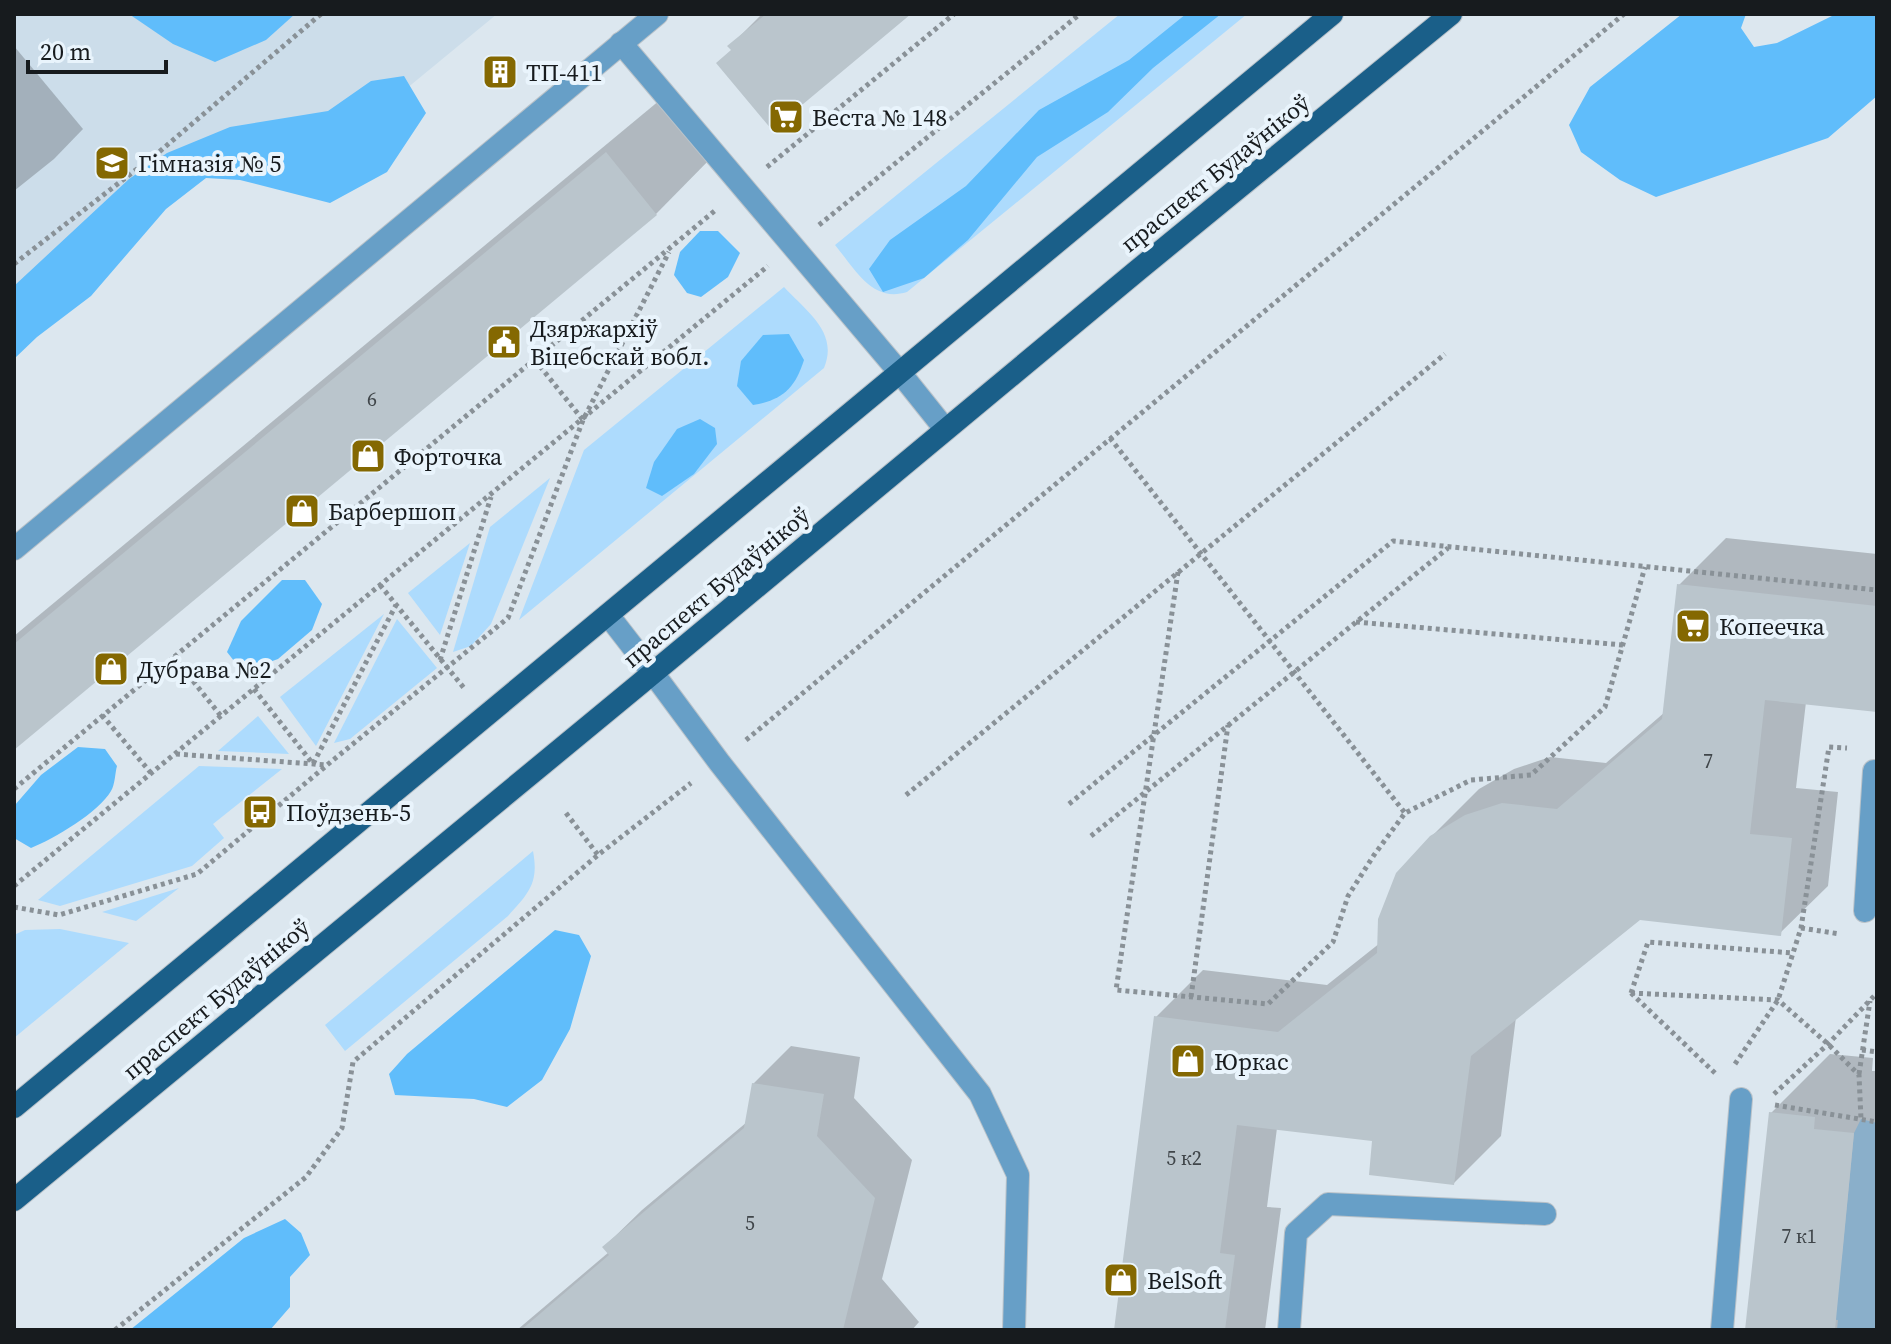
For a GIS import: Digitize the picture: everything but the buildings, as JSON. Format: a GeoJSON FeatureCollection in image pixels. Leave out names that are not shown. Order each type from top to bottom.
{"type":"FeatureCollection","features":[{"type":"Feature","properties":{"kind":"main road","name":"праспект Будаўнікоў"},"geometry":{"type":"LineString","coordinates":[[14,1107],[1332,14]]}},
{"type":"Feature","properties":{"kind":"main road","name":"праспект Будаўнікоў"},"geometry":{"type":"LineString","coordinates":[[14,1200],[1451,14]]}},
{"type":"Feature","properties":{"kind":"street"},"geometry":{"type":"LineString","coordinates":[[14,549],[657,14]]}},
{"type":"Feature","properties":{"kind":"street"},"geometry":{"type":"LineString","coordinates":[[621,43],[945,429]]}},
{"type":"Feature","properties":{"kind":"street"},"geometry":{"type":"LineString","coordinates":[[608,615],[719,762],[980,1094],[1018,1175],[1014,1330]]}},
{"type":"Feature","properties":{"kind":"street"},"geometry":{"type":"LineString","coordinates":[[1865,911],[1874,771],[1877,771]]}},
{"type":"Feature","properties":{"kind":"street"},"geometry":{"type":"LineString","coordinates":[[1722,1330],[1741,1099]]}},
{"type":"Feature","properties":{"kind":"street"},"geometry":{"type":"LineString","coordinates":[[1289,1330],[1296,1233],[1328,1204],[1545,1214]]}},
{"type":"Feature","properties":{"kind":"path"},"geometry":{"type":"LineString","coordinates":[[14,264],[159,152],[321,14]]}},
{"type":"Feature","properties":{"kind":"path"},"geometry":{"type":"LineString","coordinates":[[14,789],[954,14]]}},
{"type":"Feature","properties":{"kind":"path"},"geometry":{"type":"LineString","coordinates":[[14,886],[1080,14]]}},
{"type":"Feature","properties":{"kind":"path"},"geometry":{"type":"LineString","coordinates":[[115,1330],[306,1177],[342,1128],[353,1062],[598,855],[719,762],[1624,14]]}},
{"type":"Feature","properties":{"kind":"path"},"geometry":{"type":"LineString","coordinates":[[14,907],[59,915],[197,874],[508,618],[583,420],[671,249]]}},
{"type":"Feature","properties":{"kind":"path"},"geometry":{"type":"LineString","coordinates":[[906,795],[1445,354]]}},
{"type":"Feature","properties":{"kind":"path"},"geometry":{"type":"LineString","coordinates":[[535,360],[583,420]]}},
{"type":"Feature","properties":{"kind":"path"},"geometry":{"type":"LineString","coordinates":[[1110,438],[1405,813]]}},
{"type":"Feature","properties":{"kind":"path"},"geometry":{"type":"LineString","coordinates":[[440,660],[492,494]]}},
{"type":"Feature","properties":{"kind":"path"},"geometry":{"type":"LineString","coordinates":[[1069,804],[1393,541],[1877,590]]}},
{"type":"Feature","properties":{"kind":"path"},"geometry":{"type":"LineString","coordinates":[[1091,836],[1449,547]]}},
{"type":"Feature","properties":{"kind":"path"},"geometry":{"type":"LineString","coordinates":[[1178,572],[1116,990],[1268,1004],[1333,942],[1348,896],[1405,813],[1471,780],[1531,775],[1605,707],[1645,567]]}},
{"type":"Feature","properties":{"kind":"path"},"geometry":{"type":"LineString","coordinates":[[380,585],[464,688]]}},
{"type":"Feature","properties":{"kind":"path"},"geometry":{"type":"LineString","coordinates":[[313,764],[396,605]]}},
{"type":"Feature","properties":{"kind":"path"},"geometry":{"type":"LineString","coordinates":[[1355,622],[1623,645]]}},
{"type":"Feature","properties":{"kind":"path"},"geometry":{"type":"LineString","coordinates":[[173,656],[221,716]]}},
{"type":"Feature","properties":{"kind":"path"},"geometry":{"type":"LineString","coordinates":[[254,689],[313,764]]}},
{"type":"Feature","properties":{"kind":"path"},"geometry":{"type":"LineString","coordinates":[[102,715],[151,773]]}},
{"type":"Feature","properties":{"kind":"path"},"geometry":{"type":"LineString","coordinates":[[1191,997],[1228,725]]}},
{"type":"Feature","properties":{"kind":"path"},"geometry":{"type":"LineString","coordinates":[[1723,1081],[1778,1000],[1801,928],[1829,747],[1853,749]]}},
{"type":"Feature","properties":{"kind":"path"},"geometry":{"type":"LineString","coordinates":[[175,754],[327,765]]}},
{"type":"Feature","properties":{"kind":"path"},"geometry":{"type":"LineString","coordinates":[[566,813],[598,855]]}},
{"type":"Feature","properties":{"kind":"path"},"geometry":{"type":"LineString","coordinates":[[1631,993],[1648,942],[1793,953]]}},
{"type":"Feature","properties":{"kind":"path"},"geometry":{"type":"LineString","coordinates":[[1631,993],[1778,1000],[1859,1075]]}},
{"type":"Feature","properties":{"kind":"path"},"geometry":{"type":"LineString","coordinates":[[1631,993],[1741,1099]]}},
{"type":"Feature","properties":{"kind":"path"},"geometry":{"type":"LineString","coordinates":[[1877,993],[1764,1103],[1877,1122]]}},
{"type":"Feature","properties":{"kind":"path"},"geometry":{"type":"LineString","coordinates":[[1861,1119],[1859,1075],[1870,1000]]}},
{"type":"Feature","properties":{"kind":"path"},"geometry":{"type":"LineString","coordinates":[[1862,1050],[1877,1052]]}},
{"type":"Feature","properties":{"kind":"shaded area","name":"Гімназія № 5"},"geometry":{"type":"Polygon","coordinates":[[[14,14],[497,14],[310,168],[217,157],[14,313],[14,14]]]}},
{"type":"Feature","properties":{"kind":"shaded area"},"geometry":{"type":"Polygon","coordinates":[[[129,14],[295,14],[266,40],[215,62],[173,44],[129,14]]]}},
{"type":"Feature","properties":{"kind":"shaded area"},"geometry":{"type":"Polygon","coordinates":[[[1120,14],[1247,14],[907,292],[884,293],[865,282],[835,245],[1120,14]]]}},
{"type":"Feature","properties":{"kind":"shaded area"},"geometry":{"type":"Polygon","coordinates":[[[1186,14],[1221,14],[1153,68],[1108,112],[1037,157],[968,240],[924,278],[883,292],[869,269],[890,240],[966,186],[1039,110],[1129,60],[1186,14]]]}},
{"type":"Feature","properties":{"kind":"shaded area"},"geometry":{"type":"Polygon","coordinates":[[[1682,14],[1746,14],[1741,28],[1754,47],[1777,43],[1836,14],[1877,14],[1877,96],[1828,138],[1656,197],[1620,180],[1581,152],[1569,125],[1590,87],[1682,14]]]}},
{"type":"Feature","properties":{"kind":"shaded area"},"geometry":{"type":"Polygon","coordinates":[[[404,76],[426,113],[387,172],[330,203],[240,180],[206,178],[166,209],[91,296],[37,337],[14,359],[14,286],[129,179],[167,153],[230,127],[328,111],[371,81],[404,76]]]}},
{"type":"Feature","properties":{"kind":"shaded area"},"geometry":{"type":"Polygon","coordinates":[[[700,231],[718,231],[740,253],[728,277],[701,297],[687,293],[674,275],[680,252],[700,231]]]}},
{"type":"Feature","properties":{"kind":"shaded area"},"geometry":{"type":"Polygon","coordinates":[[[784,287],[824,333],[827,355],[824,368],[519,620],[584,450],[784,287]]]}},
{"type":"Feature","properties":{"kind":"shaded area"},"geometry":{"type":"Polygon","coordinates":[[[789,334],[804,360],[796,378],[780,396],[753,405],[737,386],[741,361],[763,335],[789,334]]]}},
{"type":"Feature","properties":{"kind":"shaded area"},"geometry":{"type":"Polygon","coordinates":[[[700,419],[715,428],[717,444],[694,474],[662,496],[646,488],[654,462],[677,429],[700,419]]]}},
{"type":"Feature","properties":{"kind":"shaded area"},"geometry":{"type":"Polygon","coordinates":[[[550,478],[491,624],[471,646],[453,652],[490,527],[550,478]]]}},
{"type":"Feature","properties":{"kind":"shaded area"},"geometry":{"type":"Polygon","coordinates":[[[470,543],[440,635],[408,593],[470,543]]]}},
{"type":"Feature","properties":{"kind":"shaded area"},"geometry":{"type":"Polygon","coordinates":[[[282,580],[305,580],[322,604],[312,630],[278,659],[250,669],[238,666],[227,652],[241,621],[282,580]]]}},
{"type":"Feature","properties":{"kind":"shaded area"},"geometry":{"type":"Polygon","coordinates":[[[384,614],[316,746],[280,697],[384,614]]]}},
{"type":"Feature","properties":{"kind":"shaded area"},"geometry":{"type":"Polygon","coordinates":[[[397,619],[437,668],[350,739],[334,743],[397,619]]]}},
{"type":"Feature","properties":{"kind":"shaded area"},"geometry":{"type":"Polygon","coordinates":[[[258,716],[289,754],[218,751],[258,716]]]}},
{"type":"Feature","properties":{"kind":"shaded area"},"geometry":{"type":"Polygon","coordinates":[[[78,747],[105,749],[117,766],[112,788],[97,808],[63,832],[31,848],[14,838],[15,805],[41,775],[78,747]]]}},
{"type":"Feature","properties":{"kind":"shaded area"},"geometry":{"type":"Polygon","coordinates":[[[199,766],[282,769],[213,824],[224,838],[192,866],[60,906],[38,900],[199,766]]]}},
{"type":"Feature","properties":{"kind":"shaded area"},"geometry":{"type":"Polygon","coordinates":[[[533,851],[535,871],[531,887],[508,916],[345,1051],[325,1025],[533,851]]]}},
{"type":"Feature","properties":{"kind":"shaded area"},"geometry":{"type":"Polygon","coordinates":[[[179,888],[136,921],[102,912],[179,888]]]}},
{"type":"Feature","properties":{"kind":"shaded area"},"geometry":{"type":"Polygon","coordinates":[[[60,929],[129,943],[14,1038],[14,935],[25,930],[60,929]]]}},
{"type":"Feature","properties":{"kind":"shaded area"},"geometry":{"type":"Polygon","coordinates":[[[555,930],[579,935],[591,956],[570,1029],[542,1080],[507,1107],[474,1099],[395,1095],[389,1074],[407,1054],[555,930]]]}},
{"type":"Feature","properties":{"kind":"shaded area"},"geometry":{"type":"Polygon","coordinates":[[[1861,1119],[1877,1123],[1877,1330],[1837,1330],[1838,1320],[1826,1319],[1842,1255],[1854,1133],[1861,1119]]]}},
{"type":"Feature","properties":{"kind":"shaded area"},"geometry":{"type":"Polygon","coordinates":[[[285,1219],[301,1233],[310,1255],[290,1277],[290,1307],[270,1330],[130,1330],[244,1238],[285,1219]]]}},
{"type":"Feature","properties":{"kind":"place","name":"ТП-411"},"geometry":{"type":"Point","coordinates":[500,72]}},
{"type":"Feature","properties":{"kind":"place","name":"Веста № 148"},"geometry":{"type":"Point","coordinates":[786,117]}},
{"type":"Feature","properties":{"kind":"place","name":"Гімназія № 5"},"geometry":{"type":"Point","coordinates":[112,163]}},
{"type":"Feature","properties":{"kind":"place","name":"Дзяржархіў Віцебскай вобл."},"geometry":{"type":"Point","coordinates":[504,342]}},
{"type":"Feature","properties":{"kind":"place","name":"Форточка"},"geometry":{"type":"Point","coordinates":[368,456]}},
{"type":"Feature","properties":{"kind":"place","name":"Барбершоп"},"geometry":{"type":"Point","coordinates":[302,511]}},
{"type":"Feature","properties":{"kind":"place","name":"Копеечка"},"geometry":{"type":"Point","coordinates":[1693,626]}},
{"type":"Feature","properties":{"kind":"place","name":"Дубрава №2"},"geometry":{"type":"Point","coordinates":[111,669]}},
{"type":"Feature","properties":{"kind":"place","name":"Поўдзень-5"},"geometry":{"type":"Point","coordinates":[260,812]}},
{"type":"Feature","properties":{"kind":"place","name":"Юркас"},"geometry":{"type":"Point","coordinates":[1188,1061]}},
{"type":"Feature","properties":{"kind":"place","name":"BelSoft"},"geometry":{"type":"Point","coordinates":[1121,1280]}}]}
